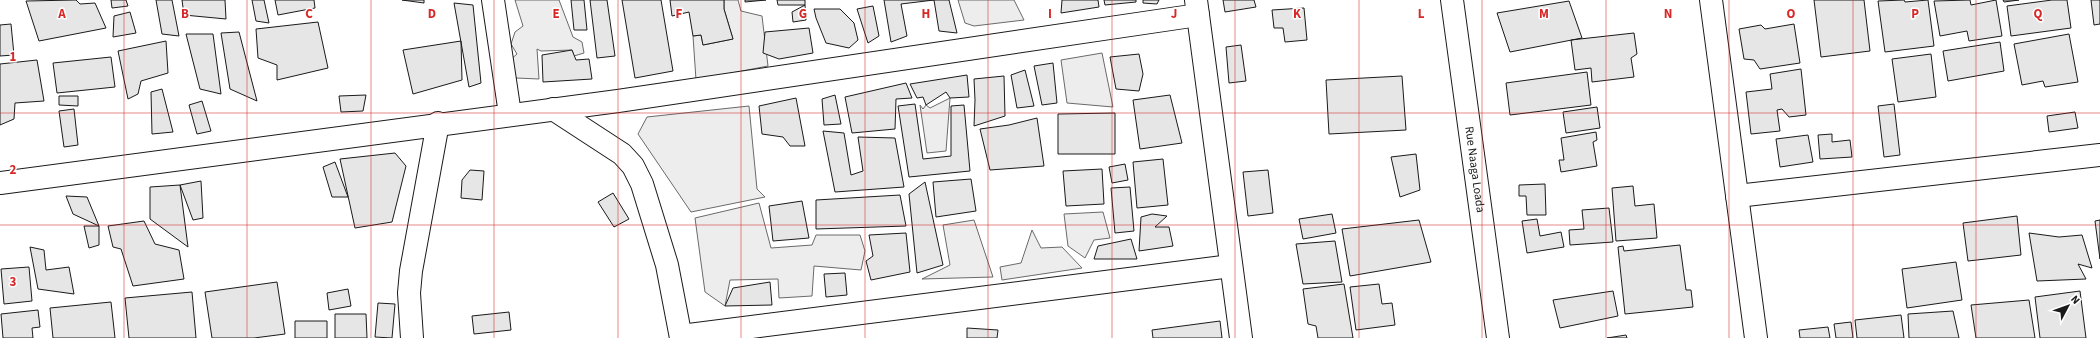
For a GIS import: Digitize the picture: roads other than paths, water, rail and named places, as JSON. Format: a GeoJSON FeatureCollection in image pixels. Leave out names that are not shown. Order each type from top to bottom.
{"type":"FeatureCollection","features":[{"type":"Feature","properties":{"kind":"street"},"geometry":{"type":"LineString","coordinates":[[493,0],[510,114]]}},
{"type":"Feature","properties":{"kind":"street","name":"Rue Naaga Loada"},"geometry":{"type":"LineString","coordinates":[[1452,0],[1498,338]]}},
{"type":"Feature","properties":{"kind":"street"},"geometry":{"type":"LineString","coordinates":[[1711,0],[1756,338]]}},
{"type":"Feature","properties":{"kind":"street"},"geometry":{"type":"LineString","coordinates":[[0,183],[438,123],[618,101],[1197,7],[1241,338]]}},
{"type":"Feature","properties":{"kind":"street"},"geometry":{"type":"LineString","coordinates":[[553,109],[622,154],[632,166],[642,184],[666,265],[681,337],[1231,266]]}},
{"type":"Feature","properties":{"kind":"street"},"geometry":{"type":"LineString","coordinates":[[412,338],[409,293],[411,271],[438,123]]}},
{"type":"Feature","properties":{"kind":"street"},"geometry":{"type":"LineString","coordinates":[[1737,196],[2100,155]]}}]}
